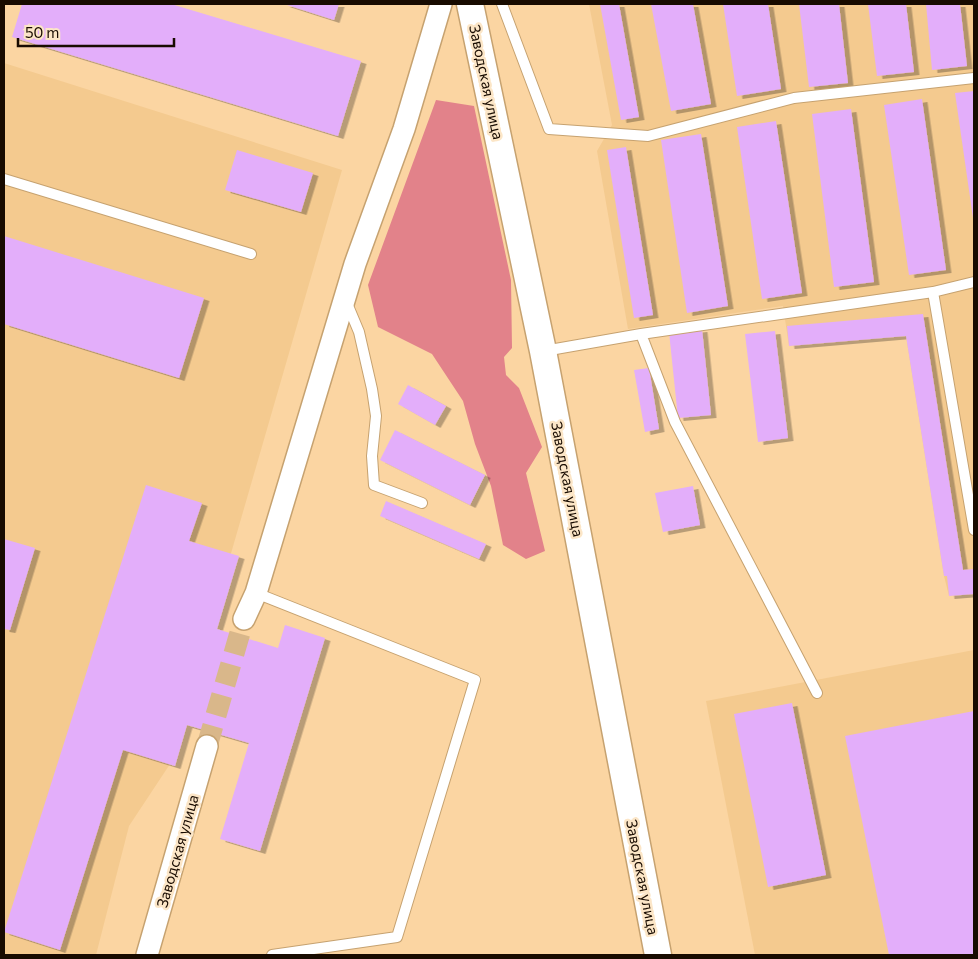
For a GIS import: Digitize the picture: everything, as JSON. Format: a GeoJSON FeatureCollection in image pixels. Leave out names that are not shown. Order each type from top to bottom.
{"type":"FeatureCollection","features":[{"type":"Feature","properties":{"kind":"street"},"geometry":{"type":"LineString","coordinates":[[244,619],[256,592],[355,264],[404,129],[441,4]]}},
{"type":"Feature","properties":{"kind":"street","name":"Заводская улица"},"geometry":{"type":"LineString","coordinates":[[471,4],[543,351],[658,955]]}},
{"type":"Feature","properties":{"kind":"street","name":"Заводская улица"},"geometry":{"type":"LineString","coordinates":[[147,955],[207,746]]}},
{"type":"Feature","properties":{"kind":"lane"},"geometry":{"type":"LineString","coordinates":[[502,4],[549,129],[648,136],[794,98],[974,78]]}},
{"type":"Feature","properties":{"kind":"lane"},"geometry":{"type":"LineString","coordinates":[[4,179],[251,254]]}},
{"type":"Feature","properties":{"kind":"lane"},"geometry":{"type":"LineString","coordinates":[[543,351],[641,334],[933,292],[974,282]]}},
{"type":"Feature","properties":{"kind":"lane"},"geometry":{"type":"LineString","coordinates":[[933,292],[974,530]]}},
{"type":"Feature","properties":{"kind":"lane"},"geometry":{"type":"LineString","coordinates":[[345,298],[359,332],[372,389],[376,416],[372,456],[374,485],[422,503]]}},
{"type":"Feature","properties":{"kind":"lane"},"geometry":{"type":"LineString","coordinates":[[641,334],[675,422],[816,693]]}},
{"type":"Feature","properties":{"kind":"lane"},"geometry":{"type":"LineString","coordinates":[[256,592],[475,680],[397,937],[272,955]]}},
{"type":"Feature","properties":{"kind":"shaded area"},"geometry":{"type":"Polygon","coordinates":[[[589,4],[974,4],[974,594],[949,596],[944,576],[906,336],[789,346],[783,306],[628,329],[597,151],[612,125],[589,4]]]}},
{"type":"Feature","properties":{"kind":"shaded area"},"geometry":{"type":"Polygon","coordinates":[[[4,63],[342,170],[170,764],[129,826],[96,955],[4,955],[4,63]]]}},
{"type":"Feature","properties":{"kind":"shaded area"},"geometry":{"type":"Polygon","coordinates":[[[436,100],[474,106],[511,280],[512,348],[504,357],[506,375],[519,388],[542,447],[526,473],[545,551],[526,559],[503,545],[491,486],[475,444],[463,401],[432,354],[378,327],[368,285],[436,100]]]}},
{"type":"Feature","properties":{"kind":"shaded area"},"geometry":{"type":"Polygon","coordinates":[[[974,650],[974,955],[755,955],[706,701],[974,650]]]}},
{"type":"Feature","properties":{"kind":"building"},"geometry":{"type":"Polygon","coordinates":[[[22,4],[171,4],[361,61],[338,136],[12,37],[22,4]]]}},
{"type":"Feature","properties":{"kind":"building"},"geometry":{"type":"Polygon","coordinates":[[[284,4],[339,4],[334,20],[284,4]]]}},
{"type":"Feature","properties":{"kind":"building"},"geometry":{"type":"Polygon","coordinates":[[[600,4],[619,4],[639,117],[621,120],[600,4]]]}},
{"type":"Feature","properties":{"kind":"building"},"geometry":{"type":"Polygon","coordinates":[[[651,4],[693,4],[711,104],[671,111],[651,4]]]}},
{"type":"Feature","properties":{"kind":"building"},"geometry":{"type":"Polygon","coordinates":[[[723,4],[768,4],[781,89],[737,96],[723,4]]]}},
{"type":"Feature","properties":{"kind":"building"},"geometry":{"type":"Polygon","coordinates":[[[799,4],[839,4],[848,83],[809,87],[799,4]]]}},
{"type":"Feature","properties":{"kind":"building"},"geometry":{"type":"Polygon","coordinates":[[[868,4],[906,4],[914,72],[877,76],[868,4]]]}},
{"type":"Feature","properties":{"kind":"building"},"geometry":{"type":"Polygon","coordinates":[[[926,4],[960,4],[967,66],[932,70],[926,4]]]}},
{"type":"Feature","properties":{"kind":"building"},"geometry":{"type":"Polygon","coordinates":[[[974,91],[974,218],[973,218],[955,93],[974,91]]]}},
{"type":"Feature","properties":{"kind":"building"},"geometry":{"type":"Polygon","coordinates":[[[922,99],[946,270],[909,275],[884,105],[922,99]]]}},
{"type":"Feature","properties":{"kind":"building"},"geometry":{"type":"Polygon","coordinates":[[[851,109],[874,282],[834,287],[812,114],[851,109]]]}},
{"type":"Feature","properties":{"kind":"building"},"geometry":{"type":"Polygon","coordinates":[[[776,121],[802,293],[762,299],[737,127],[776,121]]]}},
{"type":"Feature","properties":{"kind":"building"},"geometry":{"type":"Polygon","coordinates":[[[701,134],[728,306],[687,313],[661,140],[701,134]]]}},
{"type":"Feature","properties":{"kind":"building"},"geometry":{"type":"Polygon","coordinates":[[[626,147],[653,315],[634,318],[607,150],[626,147]]]}},
{"type":"Feature","properties":{"kind":"building"},"geometry":{"type":"Polygon","coordinates":[[[237,150],[313,173],[301,212],[225,190],[237,150]]]}},
{"type":"Feature","properties":{"kind":"building"},"geometry":{"type":"Polygon","coordinates":[[[4,236],[204,298],[179,378],[4,324],[4,236]]]}},
{"type":"Feature","properties":{"kind":"building"},"geometry":{"type":"Polygon","coordinates":[[[923,314],[963,570],[974,569],[974,594],[949,596],[947,576],[944,576],[906,336],[789,346],[787,326],[923,314]]]}},
{"type":"Feature","properties":{"kind":"building"},"geometry":{"type":"Polygon","coordinates":[[[702,329],[711,415],[678,418],[669,332],[702,329]]]}},
{"type":"Feature","properties":{"kind":"building"},"geometry":{"type":"Polygon","coordinates":[[[775,331],[788,438],[758,442],[745,334],[775,331]]]}},
{"type":"Feature","properties":{"kind":"building"},"geometry":{"type":"Polygon","coordinates":[[[649,368],[659,429],[645,432],[634,370],[649,368]]]}},
{"type":"Feature","properties":{"kind":"building"},"geometry":{"type":"Polygon","coordinates":[[[408,385],[446,406],[435,425],[398,404],[408,385]]]}},
{"type":"Feature","properties":{"kind":"building"},"geometry":{"type":"Polygon","coordinates":[[[395,430],[485,475],[470,505],[380,460],[395,430]]]}},
{"type":"Feature","properties":{"kind":"building"},"geometry":{"type":"Polygon","coordinates":[[[146,485],[202,503],[189,541],[239,556],[217,629],[278,648],[285,625],[325,638],[260,851],[220,839],[249,743],[187,725],[175,766],[123,750],[60,950],[4,932],[146,485]]]}},
{"type":"Feature","properties":{"kind":"building"},"geometry":{"type":"Polygon","coordinates":[[[693,486],[700,525],[663,532],[655,493],[693,486]]]}},
{"type":"Feature","properties":{"kind":"building"},"geometry":{"type":"Polygon","coordinates":[[[386,501],[486,544],[479,559],[380,516],[386,501]]]}},
{"type":"Feature","properties":{"kind":"building"},"geometry":{"type":"Polygon","coordinates":[[[4,539],[35,548],[10,630],[4,629],[4,539]]]}},
{"type":"Feature","properties":{"kind":"building"},"geometry":{"type":"Polygon","coordinates":[[[792,703],[826,875],[768,887],[734,714],[792,703]]]}},
{"type":"Feature","properties":{"kind":"building"},"geometry":{"type":"Polygon","coordinates":[[[974,711],[974,955],[889,955],[845,736],[974,711]]]}},
{"type":"Feature","properties":{"kind":"tunnel"},"geometry":{"type":"LineString","coordinates":[[207,746],[244,619]]}}]}
